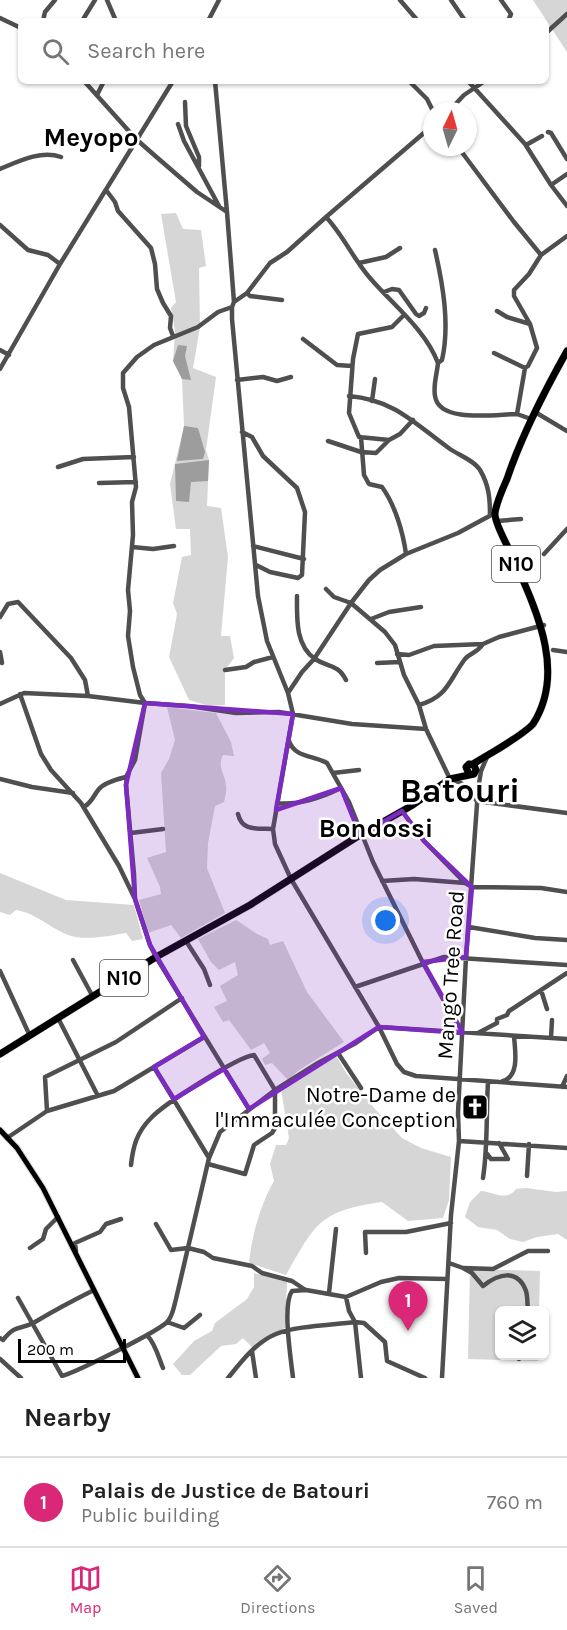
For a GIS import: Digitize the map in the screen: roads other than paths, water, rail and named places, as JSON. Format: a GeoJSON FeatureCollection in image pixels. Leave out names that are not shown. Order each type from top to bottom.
{"type":"FeatureCollection","features":[{"type":"Feature","properties":{"kind":"highway","name":"N10"},"geometry":{"type":"LineString","coordinates":[[0,1054],[156,957],[250,905],[453,778],[467,772],[474,774],[474,767],[527,730],[539,716],[547,703],[555,680],[553,650],[544,625],[492,514],[518,445],[567,351]]}},
{"type":"Feature","properties":{"kind":"main road"},"geometry":{"type":"LineString","coordinates":[[0,1130],[31,1168],[58,1217],[138,1378]]}},
{"type":"Feature","properties":{"kind":"street"},"geometry":{"type":"LineString","coordinates":[[44,18],[45,12],[55,0]]}},
{"type":"Feature","properties":{"kind":"street"},"geometry":{"type":"LineString","coordinates":[[84,18],[95,0]]}},
{"type":"Feature","properties":{"kind":"street"},"geometry":{"type":"LineString","coordinates":[[106,0],[115,18]]}},
{"type":"Feature","properties":{"kind":"street"},"geometry":{"type":"LineString","coordinates":[[210,18],[219,0]]}},
{"type":"Feature","properties":{"kind":"street"},"geometry":{"type":"LineString","coordinates":[[400,0],[415,18]]}},
{"type":"Feature","properties":{"kind":"street"},"geometry":{"type":"LineString","coordinates":[[451,0],[463,18]]}},
{"type":"Feature","properties":{"kind":"street"},"geometry":{"type":"LineString","coordinates":[[501,0],[511,14],[509,18]]}},
{"type":"Feature","properties":{"kind":"street"},"geometry":{"type":"LineString","coordinates":[[549,30],[567,14]]}},
{"type":"Feature","properties":{"kind":"street"},"geometry":{"type":"LineString","coordinates":[[0,18],[18,27]]}},
{"type":"Feature","properties":{"kind":"street"},"geometry":{"type":"LineString","coordinates":[[87,84],[136,139],[197,192],[227,212]]}},
{"type":"Feature","properties":{"kind":"street"},"geometry":{"type":"LineString","coordinates":[[97,94],[102,84]]}},
{"type":"Feature","properties":{"kind":"street"},"geometry":{"type":"LineString","coordinates":[[0,369],[60,264],[170,84]]}},
{"type":"Feature","properties":{"kind":"street"},"geometry":{"type":"LineString","coordinates":[[215,84],[227,212],[237,380],[258,596],[267,641],[288,693],[293,714],[273,829],[275,844],[291,879],[379,1027],[397,1064],[404,1072],[416,1076],[565,1087],[567,1076]]}},
{"type":"Feature","properties":{"kind":"street"},"geometry":{"type":"LineString","coordinates":[[412,84],[428,102]]}},
{"type":"Feature","properties":{"kind":"street"},"geometry":{"type":"LineString","coordinates":[[471,84],[526,145],[551,185],[567,205]]}},
{"type":"Feature","properties":{"kind":"street"},"geometry":{"type":"LineString","coordinates":[[459,102],[480,84]]}},
{"type":"Feature","properties":{"kind":"street"},"geometry":{"type":"LineString","coordinates":[[185,102],[186,126],[199,157],[198,168]]}},
{"type":"Feature","properties":{"kind":"street"},"geometry":{"type":"LineString","coordinates":[[178,124],[184,141],[221,208]]}},
{"type":"Feature","properties":{"kind":"street"},"geometry":{"type":"LineString","coordinates":[[548,132],[551,133],[567,159]]}},
{"type":"Feature","properties":{"kind":"street"},"geometry":{"type":"LineString","coordinates":[[135,899],[126,777],[135,760],[145,703],[140,695],[135,676],[128,636],[132,502],[136,482],[129,407],[123,388],[123,373],[144,352],[173,336],[198,327],[232,304],[247,292],[270,263],[287,252],[423,134]]}},
{"type":"Feature","properties":{"kind":"street"},"geometry":{"type":"LineString","coordinates":[[526,145],[542,136]]}},
{"type":"Feature","properties":{"kind":"street"},"geometry":{"type":"LineString","coordinates":[[0,169],[34,157],[49,155],[61,157]]}},
{"type":"Feature","properties":{"kind":"street"},"geometry":{"type":"LineString","coordinates":[[465,156],[542,255]]}},
{"type":"Feature","properties":{"kind":"street"},"geometry":{"type":"LineString","coordinates":[[551,185],[567,174]]}},
{"type":"Feature","properties":{"kind":"street"},"geometry":{"type":"LineString","coordinates":[[106,190],[115,202],[118,211],[152,248],[157,289],[171,316],[170,325],[173,336]]}},
{"type":"Feature","properties":{"kind":"street"},"geometry":{"type":"LineString","coordinates":[[326,217],[370,279],[384,292],[432,349],[438,363],[435,395],[441,407],[453,413],[483,416],[517,414],[533,416],[567,431]]}},
{"type":"Feature","properties":{"kind":"street"},"geometry":{"type":"LineString","coordinates":[[0,225],[28,250],[48,255],[60,264]]}},
{"type":"Feature","properties":{"kind":"street"},"geometry":{"type":"LineString","coordinates":[[517,414],[525,368],[537,351],[530,324],[514,296],[514,290],[542,255],[567,236]]}},
{"type":"Feature","properties":{"kind":"street"},"geometry":{"type":"LineString","coordinates":[[359,263],[386,258],[400,248]]}},
{"type":"Feature","properties":{"kind":"street"},"geometry":{"type":"LineString","coordinates":[[435,250],[445,311],[446,343],[442,360],[438,363]]}},
{"type":"Feature","properties":{"kind":"street"},"geometry":{"type":"LineString","coordinates":[[384,292],[392,289],[399,290],[419,316],[426,308]]}},
{"type":"Feature","properties":{"kind":"street"},"geometry":{"type":"LineString","coordinates":[[247,292],[250,296],[282,300]]}},
{"type":"Feature","properties":{"kind":"street"},"geometry":{"type":"LineString","coordinates":[[497,311],[507,317],[530,324]]}},
{"type":"Feature","properties":{"kind":"street"},"geometry":{"type":"LineString","coordinates":[[389,440],[361,437],[357,434],[349,412],[352,366],[358,334],[392,327],[404,315]]}},
{"type":"Feature","properties":{"kind":"street"},"geometry":{"type":"LineString","coordinates":[[303,339],[337,365],[352,366]]}},
{"type":"Feature","properties":{"kind":"street"},"geometry":{"type":"LineString","coordinates":[[0,350],[9,355]]}},
{"type":"Feature","properties":{"kind":"street"},"geometry":{"type":"LineString","coordinates":[[494,353],[525,368]]}},
{"type":"Feature","properties":{"kind":"street"},"geometry":{"type":"LineString","coordinates":[[237,380],[263,376],[277,381],[291,377]]}},
{"type":"Feature","properties":{"kind":"street"},"geometry":{"type":"LineString","coordinates":[[372,400],[375,379]]}},
{"type":"Feature","properties":{"kind":"street"},"geometry":{"type":"LineString","coordinates":[[288,693],[315,658],[351,603],[380,570],[406,554],[458,533],[492,514],[489,493],[480,470],[395,408],[368,398],[349,396]]}},
{"type":"Feature","properties":{"kind":"street"},"geometry":{"type":"LineString","coordinates":[[328,441],[361,452],[376,453],[413,420]]}},
{"type":"Feature","properties":{"kind":"street"},"geometry":{"type":"LineString","coordinates":[[242,432],[252,437],[263,456],[297,488],[305,512],[302,575],[298,578],[270,572],[256,565]]}},
{"type":"Feature","properties":{"kind":"street"},"geometry":{"type":"LineString","coordinates":[[361,437],[364,475],[369,484],[382,487],[387,494],[404,539],[406,554]]}},
{"type":"Feature","properties":{"kind":"street"},"geometry":{"type":"LineString","coordinates":[[58,467],[82,459],[134,457]]}},
{"type":"Feature","properties":{"kind":"street"},"geometry":{"type":"LineString","coordinates":[[99,483],[136,482]]}},
{"type":"Feature","properties":{"kind":"street"},"geometry":{"type":"LineString","coordinates":[[497,521],[521,519]]}},
{"type":"Feature","properties":{"kind":"street"},"geometry":{"type":"LineString","coordinates":[[544,554],[567,529]]}},
{"type":"Feature","properties":{"kind":"street"},"geometry":{"type":"LineString","coordinates":[[132,547],[153,549],[174,546]]}},
{"type":"Feature","properties":{"kind":"street"},"geometry":{"type":"LineString","coordinates":[[254,546],[304,559]]}},
{"type":"Feature","properties":{"kind":"street"},"geometry":{"type":"LineString","coordinates":[[326,589],[334,597],[351,603],[371,619],[395,645],[426,729],[453,778],[462,783],[477,801],[567,813]]}},
{"type":"Feature","properties":{"kind":"street"},"geometry":{"type":"LineString","coordinates":[[297,596],[300,639],[315,658],[341,670],[346,680]]}},
{"type":"Feature","properties":{"kind":"street"},"geometry":{"type":"LineString","coordinates":[[0,616],[8,603],[18,602],[71,658],[85,680],[88,696]]}},
{"type":"Feature","properties":{"kind":"street"},"geometry":{"type":"LineString","coordinates":[[371,619],[389,612],[421,607]]}},
{"type":"Feature","properties":{"kind":"street"},"geometry":{"type":"LineString","coordinates":[[397,654],[409,655],[434,646],[483,644],[499,637],[544,625]]}},
{"type":"Feature","properties":{"kind":"street"},"geometry":{"type":"LineString","coordinates":[[419,705],[431,702],[442,694],[467,657],[477,652],[483,644]]}},
{"type":"Feature","properties":{"kind":"street"},"geometry":{"type":"LineString","coordinates":[[553,650],[567,652]]}},
{"type":"Feature","properties":{"kind":"street"},"geometry":{"type":"LineString","coordinates":[[0,652],[2,663]]}},
{"type":"Feature","properties":{"kind":"street"},"geometry":{"type":"LineString","coordinates":[[225,670],[246,667],[254,662],[273,657]]}},
{"type":"Feature","properties":{"kind":"street"},"geometry":{"type":"LineString","coordinates":[[377,663],[400,662]]}},
{"type":"Feature","properties":{"kind":"street"},"geometry":{"type":"LineString","coordinates":[[20,694],[41,754],[51,770],[84,807],[119,866],[135,899],[156,957],[249,1109]]}},
{"type":"Feature","properties":{"kind":"street"},"geometry":{"type":"LineString","coordinates":[[0,704],[20,694],[88,696],[236,713],[279,712],[352,724],[426,729]]}},
{"type":"Feature","properties":{"kind":"street"},"geometry":{"type":"LineString","coordinates":[[288,738],[294,750],[327,763],[333,773],[349,802],[360,835],[423,963],[448,1010],[462,1030]]}},
{"type":"Feature","properties":{"kind":"street"},"geometry":{"type":"LineString","coordinates":[[286,753],[294,750]]}},
{"type":"Feature","properties":{"kind":"street","name":"Mango Tree Road"},"geometry":{"type":"LineString","coordinates":[[442,1378],[451,1223],[459,1141],[465,957],[477,801],[481,771],[486,757]]}},
{"type":"Feature","properties":{"kind":"street"},"geometry":{"type":"LineString","coordinates":[[333,773],[359,770]]}},
{"type":"Feature","properties":{"kind":"street"},"geometry":{"type":"LineString","coordinates":[[84,807],[93,800],[100,788],[116,779],[126,777]]}},
{"type":"Feature","properties":{"kind":"street"},"geometry":{"type":"LineString","coordinates":[[0,779],[32,787],[73,793]]}},
{"type":"Feature","properties":{"kind":"street"},"geometry":{"type":"LineString","coordinates":[[277,803],[290,805],[332,793],[341,788]]}},
{"type":"Feature","properties":{"kind":"street"},"geometry":{"type":"LineString","coordinates":[[402,811],[424,841],[465,883],[472,887],[519,887],[567,892]]}},
{"type":"Feature","properties":{"kind":"street"},"geometry":{"type":"LineString","coordinates":[[238,814],[241,823],[245,826],[273,829]]}},
{"type":"Feature","properties":{"kind":"street"},"geometry":{"type":"LineString","coordinates":[[131,833],[163,829]]}},
{"type":"Feature","properties":{"kind":"street"},"geometry":{"type":"LineString","coordinates":[[382,881],[414,879],[465,883]]}},
{"type":"Feature","properties":{"kind":"street"},"geometry":{"type":"LineString","coordinates":[[469,927],[536,938],[567,940]]}},
{"type":"Feature","properties":{"kind":"street"},"geometry":{"type":"LineString","coordinates":[[186,940],[204,969],[210,985]]}},
{"type":"Feature","properties":{"kind":"street"},"geometry":{"type":"LineString","coordinates":[[355,987],[444,957],[567,964]]}},
{"type":"Feature","properties":{"kind":"street"},"geometry":{"type":"LineString","coordinates":[[73,960],[93,997]]}},
{"type":"Feature","properties":{"kind":"street"},"geometry":{"type":"LineString","coordinates":[[0,970],[30,1036]]}},
{"type":"Feature","properties":{"kind":"street"},"geometry":{"type":"LineString","coordinates":[[478,1033],[497,1023],[497,1019],[501,1016],[507,1015],[567,973]]}},
{"type":"Feature","properties":{"kind":"street"},"geometry":{"type":"LineString","coordinates":[[541,990],[547,1009]]}},
{"type":"Feature","properties":{"kind":"street"},"geometry":{"type":"LineString","coordinates":[[47,1111],[45,1077],[81,1061],[132,1032],[182,998]]}},
{"type":"Feature","properties":{"kind":"street"},"geometry":{"type":"LineString","coordinates":[[58,1018],[98,1096]]}},
{"type":"Feature","properties":{"kind":"street"},"geometry":{"type":"LineString","coordinates":[[550,1038],[552,1020]]}},
{"type":"Feature","properties":{"kind":"street"},"geometry":{"type":"LineString","coordinates":[[18,1298],[62,1376],[147,1335],[167,1322],[174,1306],[208,1161],[220,1132],[275,1090],[379,1027],[462,1030],[567,1040]]}},
{"type":"Feature","properties":{"kind":"street"},"geometry":{"type":"LineString","coordinates":[[499,1082],[508,1079],[514,1072],[514,1036]]}},
{"type":"Feature","properties":{"kind":"street"},"geometry":{"type":"LineString","coordinates":[[7,1138],[47,1111],[114,1091],[204,1037]]}},
{"type":"Feature","properties":{"kind":"street"},"geometry":{"type":"LineString","coordinates":[[338,1053],[361,1088]]}},
{"type":"Feature","properties":{"kind":"street"},"geometry":{"type":"LineString","coordinates":[[130,1164],[133,1145],[150,1119],[174,1099],[224,1069],[254,1055],[275,1090],[275,1128],[254,1145],[246,1173],[208,1161],[174,1099],[154,1067]]}},
{"type":"Feature","properties":{"kind":"street"},"geometry":{"type":"LineString","coordinates":[[483,1178],[488,1141],[486,1122],[488,1082]]}},
{"type":"Feature","properties":{"kind":"street"},"geometry":{"type":"LineString","coordinates":[[459,1141],[479,1143],[488,1141],[567,1148]]}},
{"type":"Feature","properties":{"kind":"street"},"geometry":{"type":"LineString","coordinates":[[487,1153],[491,1159],[508,1160],[499,1143]]}},
{"type":"Feature","properties":{"kind":"street"},"geometry":{"type":"LineString","coordinates":[[527,1176],[529,1144]]}},
{"type":"Feature","properties":{"kind":"street"},"geometry":{"type":"LineString","coordinates":[[30,1248],[43,1239],[46,1229],[58,1217]]}},
{"type":"Feature","properties":{"kind":"street"},"geometry":{"type":"LineString","coordinates":[[76,1254],[75,1243],[100,1232],[106,1224],[121,1220]]}},
{"type":"Feature","properties":{"kind":"street"},"geometry":{"type":"LineString","coordinates":[[366,1253],[365,1232],[406,1232],[451,1223]]}},
{"type":"Feature","properties":{"kind":"street"},"geometry":{"type":"LineString","coordinates":[[156,1224],[171,1250],[188,1248],[204,1252],[213,1258],[252,1266],[262,1273],[292,1281],[306,1290]]}},
{"type":"Feature","properties":{"kind":"street"},"geometry":{"type":"LineString","coordinates":[[329,1293],[336,1229]]}},
{"type":"Feature","properties":{"kind":"street"},"geometry":{"type":"LineString","coordinates":[[463,1268],[495,1269],[528,1251],[548,1251]]}},
{"type":"Feature","properties":{"kind":"street"},"geometry":{"type":"LineString","coordinates":[[449,1263],[472,1273],[483,1286],[497,1276],[510,1275],[517,1279],[526,1292],[527,1306]]}},
{"type":"Feature","properties":{"kind":"street"},"geometry":{"type":"LineString","coordinates":[[293,1378],[288,1330],[287,1299],[289,1293],[297,1289],[346,1297],[381,1282],[399,1278],[447,1279]]}},
{"type":"Feature","properties":{"kind":"street"},"geometry":{"type":"LineString","coordinates":[[0,1338],[3,1340],[12,1329],[32,1323],[94,1290]]}},
{"type":"Feature","properties":{"kind":"street"},"geometry":{"type":"LineString","coordinates":[[346,1297],[349,1311],[355,1322],[361,1378]]}},
{"type":"Feature","properties":{"kind":"street"},"geometry":{"type":"LineString","coordinates":[[167,1322],[184,1329],[200,1315]]}},
{"type":"Feature","properties":{"kind":"street"},"geometry":{"type":"LineString","coordinates":[[228,1378],[252,1351],[275,1334],[288,1330],[355,1322],[364,1323],[385,1342],[387,1361],[425,1378]]}},
{"type":"Feature","properties":{"kind":"street"},"geometry":{"type":"LineString","coordinates":[[147,1335],[157,1350],[163,1368]]}},
{"type":"Feature","properties":{"kind":"street"},"geometry":{"type":"LineString","coordinates":[[252,1351],[256,1378]]}},
{"type":"Feature","properties":{"kind":"street"},"geometry":{"type":"LineString","coordinates":[[0,1359],[21,1378]]}},
{"type":"Feature","properties":{"kind":"place","name":"Notre-Dame de l'Immaculée Conception"},"geometry":{"type":"Point","coordinates":[475,1107]}},
{"type":"Feature","properties":{"kind":"place","name":"Palais de Justice de Batouri"},"geometry":{"type":"Point","coordinates":[408,1331]}},
{"type":"Feature","properties":{"kind":"district","name":"Meyopo"},"geometry":{"type":"Point","coordinates":[91,137]}},
{"type":"Feature","properties":{"kind":"district","name":"Batouri"},"geometry":{"type":"Point","coordinates":[460,790]}},
{"type":"Feature","properties":{"kind":"district","name":"Bondossi"},"geometry":{"type":"Point","coordinates":[376,828]}}]}
